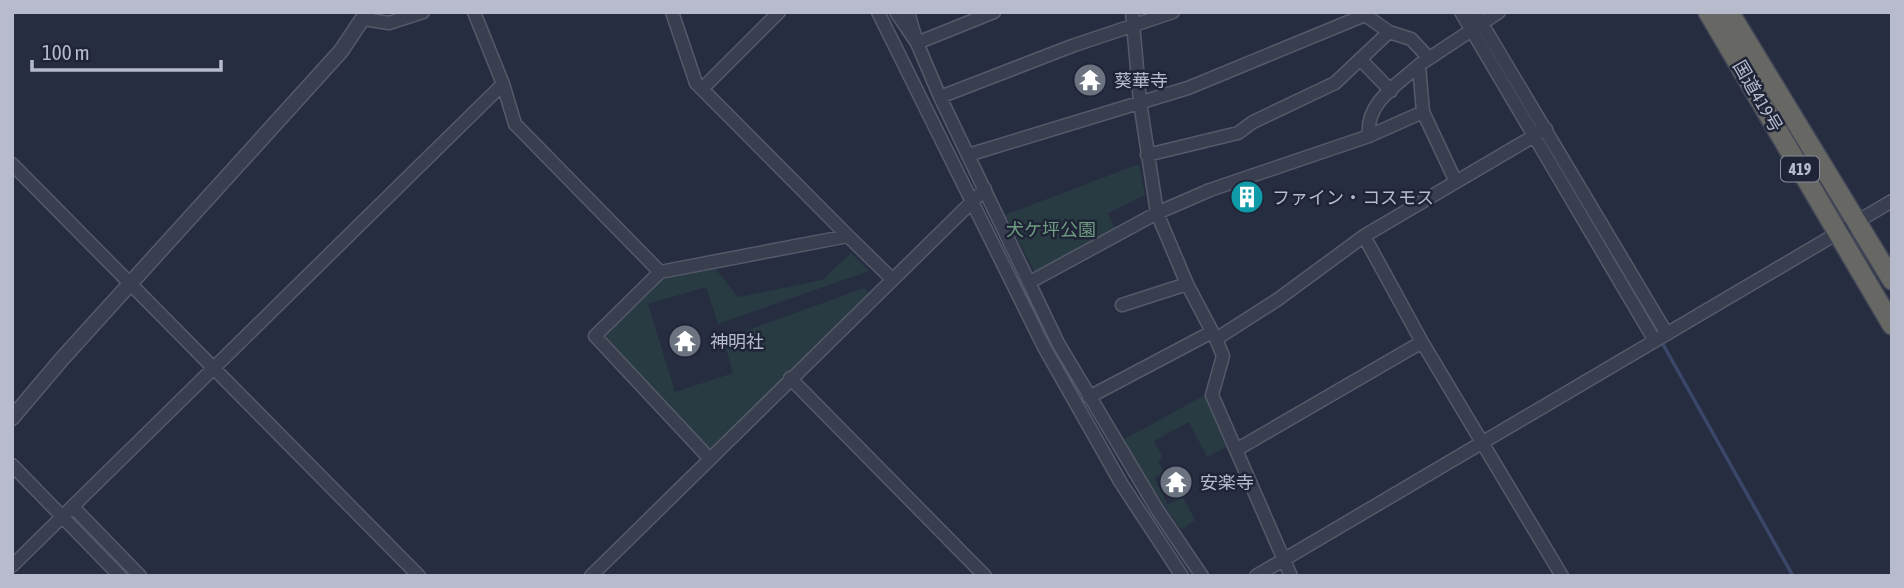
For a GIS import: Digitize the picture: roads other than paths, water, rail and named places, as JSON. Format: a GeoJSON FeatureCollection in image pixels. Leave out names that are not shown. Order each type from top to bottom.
{"type":"FeatureCollection","features":[{"type":"Feature","properties":{"kind":"highway","name":"国道419号"},"geometry":{"type":"LineString","coordinates":[[1709,12],[1892,325]]}},
{"type":"Feature","properties":{"kind":"highway","name":"国道419号"},"geometry":{"type":"LineString","coordinates":[[1729,12],[1892,279]]}},
{"type":"Feature","properties":{"kind":"street"},"geometry":{"type":"LineString","coordinates":[[12,418],[61,360],[341,51],[365,15],[389,23],[423,12]]}},
{"type":"Feature","properties":{"kind":"street"},"geometry":{"type":"LineString","coordinates":[[474,12],[503,84],[515,124],[660,272]]}},
{"type":"Feature","properties":{"kind":"street"},"geometry":{"type":"LineString","coordinates":[[672,12],[696,83],[892,279]]}},
{"type":"Feature","properties":{"kind":"street"},"geometry":{"type":"LineString","coordinates":[[702,89],[779,12]]}},
{"type":"Feature","properties":{"kind":"street"},"geometry":{"type":"LineString","coordinates":[[878,12],[971,202],[1070,393],[1121,483],[1182,576]]}},
{"type":"Feature","properties":{"kind":"street"},"geometry":{"type":"LineString","coordinates":[[896,12],[917,43]]}},
{"type":"Feature","properties":{"kind":"street"},"geometry":{"type":"LineString","coordinates":[[908,12],[917,43],[940,97],[1058,343],[1088,397],[1202,576]]}},
{"type":"Feature","properties":{"kind":"street"},"geometry":{"type":"LineString","coordinates":[[917,43],[994,12]]}},
{"type":"Feature","properties":{"kind":"street"},"geometry":{"type":"LineString","coordinates":[[940,97],[1132,18],[1173,12]]}},
{"type":"Feature","properties":{"kind":"street"},"geometry":{"type":"LineString","coordinates":[[1461,12],[1476,24],[1661,338]]}},
{"type":"Feature","properties":{"kind":"street"},"geometry":{"type":"LineString","coordinates":[[1368,136],[1367,120],[1373,107],[1424,61],[1476,24],[1499,12]]}},
{"type":"Feature","properties":{"kind":"street"},"geometry":{"type":"LineString","coordinates":[[968,155],[1243,67],[1363,14],[1389,32],[1411,39],[1424,61],[1423,112],[1456,182]]}},
{"type":"Feature","properties":{"kind":"street"},"geometry":{"type":"LineString","coordinates":[[1132,18],[1140,102],[1157,213],[1187,284],[1223,356],[1212,394],[1291,576]]}},
{"type":"Feature","properties":{"kind":"street"},"geometry":{"type":"LineString","coordinates":[[1147,155],[1238,133],[1253,122],[1335,83],[1389,32]]}},
{"type":"Feature","properties":{"kind":"street"},"geometry":{"type":"LineString","coordinates":[[1360,59],[1391,91]]}},
{"type":"Feature","properties":{"kind":"street"},"geometry":{"type":"LineString","coordinates":[[12,566],[503,84]]}},
{"type":"Feature","properties":{"kind":"street"},"geometry":{"type":"LineString","coordinates":[[1030,282],[1157,213],[1210,190],[1368,136],[1423,112]]}},
{"type":"Feature","properties":{"kind":"street"},"geometry":{"type":"LineString","coordinates":[[1088,397],[1214,335],[1277,300],[1364,236],[1539,133]]}},
{"type":"Feature","properties":{"kind":"street"},"geometry":{"type":"LineString","coordinates":[[12,164],[419,576]]}},
{"type":"Feature","properties":{"kind":"street"},"geometry":{"type":"LineString","coordinates":[[591,576],[985,189]]}},
{"type":"Feature","properties":{"kind":"street"},"geometry":{"type":"LineString","coordinates":[[1256,576],[1892,201]]}},
{"type":"Feature","properties":{"kind":"street"},"geometry":{"type":"LineString","coordinates":[[709,458],[595,336],[660,272],[848,236]]}},
{"type":"Feature","properties":{"kind":"street"},"geometry":{"type":"LineString","coordinates":[[1364,236],[1422,341],[1562,576]]}},
{"type":"Feature","properties":{"kind":"street"},"geometry":{"type":"LineString","coordinates":[[1122,305],[1187,284]]}},
{"type":"Feature","properties":{"kind":"street"},"geometry":{"type":"LineString","coordinates":[[1236,450],[1422,341]]}},
{"type":"Feature","properties":{"kind":"street"},"geometry":{"type":"LineString","coordinates":[[790,378],[985,576]]}},
{"type":"Feature","properties":{"kind":"street"},"geometry":{"type":"LineString","coordinates":[[12,465],[120,576]]}},
{"type":"Feature","properties":{"kind":"street"},"geometry":{"type":"LineString","coordinates":[[73,507],[140,576]]}},
{"type":"Feature","properties":{"kind":"waterway"},"geometry":{"type":"LineString","coordinates":[[1660,339],[1793,576]]}},
{"type":"Feature","properties":{"kind":"place","name":"葵華寺"},"geometry":{"type":"Point","coordinates":[1090,80]}},
{"type":"Feature","properties":{"kind":"place","name":"ファイン・コスモス"},"geometry":{"type":"Point","coordinates":[1247,197]}},
{"type":"Feature","properties":{"kind":"place","name":"神明社"},"geometry":{"type":"Point","coordinates":[685,341]}},
{"type":"Feature","properties":{"kind":"place","name":"安楽寺"},"geometry":{"type":"Point","coordinates":[1176,482]}},
{"type":"Feature","properties":{"kind":"park label","name":"犬ケ坪公園"},"geometry":{"type":"Point","coordinates":[1051,229]}}]}
